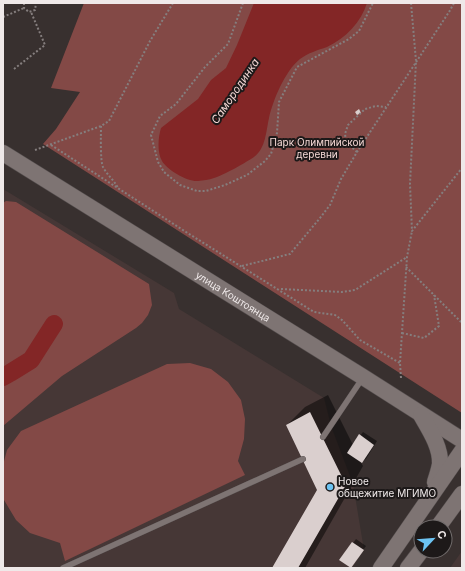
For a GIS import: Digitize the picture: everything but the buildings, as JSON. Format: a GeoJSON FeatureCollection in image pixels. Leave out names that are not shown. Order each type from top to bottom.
{"type":"FeatureCollection","features":[{"type":"Feature","properties":{"kind":"street","name":"улица Коштоянца"},"geometry":{"type":"LineString","coordinates":[[3,153],[462,440]]}},
{"type":"Feature","properties":{"kind":"street"},"geometry":{"type":"LineString","coordinates":[[420,413],[431,433],[440,456],[440,464],[433,491]]}},
{"type":"Feature","properties":{"kind":"street"},"geometry":{"type":"LineString","coordinates":[[380,568],[462,451]]}},
{"type":"Feature","properties":{"kind":"street"},"geometry":{"type":"LineString","coordinates":[[444,519],[462,494]]}},
{"type":"Feature","properties":{"kind":"street"},"geometry":{"type":"LineString","coordinates":[[408,568],[415,559]]}},
{"type":"Feature","properties":{"kind":"lane"},"geometry":{"type":"LineString","coordinates":[[323,437],[363,377]]}},
{"type":"Feature","properties":{"kind":"lane"},"geometry":{"type":"LineString","coordinates":[[63,568],[303,459]]}},
{"type":"Feature","properties":{"kind":"path"},"geometry":{"type":"LineString","coordinates":[[24,3],[24,8]]}},
{"type":"Feature","properties":{"kind":"path"},"geometry":{"type":"LineString","coordinates":[[31,12],[36,8],[36,3]]}},
{"type":"Feature","properties":{"kind":"path"},"geometry":{"type":"LineString","coordinates":[[35,150],[101,126],[109,121],[150,41],[173,3]]}},
{"type":"Feature","properties":{"kind":"path"},"geometry":{"type":"LineString","coordinates":[[243,3],[228,44],[205,67],[176,104],[160,116],[151,135],[158,162],[164,172],[180,186],[197,191],[206,191],[225,185],[246,175],[265,161],[271,154],[277,133],[279,102],[297,67],[349,39],[359,31],[373,3]]}},
{"type":"Feature","properties":{"kind":"path"},"geometry":{"type":"LineString","coordinates":[[401,378],[400,363],[406,267],[412,231],[410,184],[416,61],[411,3]]}},
{"type":"Feature","properties":{"kind":"path"},"geometry":{"type":"LineString","coordinates":[[242,266],[290,254],[330,205],[341,179],[357,152],[454,3]]}},
{"type":"Feature","properties":{"kind":"path"},"geometry":{"type":"LineString","coordinates":[[14,69],[45,44],[31,12],[24,8]]}},
{"type":"Feature","properties":{"kind":"path"},"geometry":{"type":"LineString","coordinates":[[3,17],[24,8]]}},
{"type":"Feature","properties":{"kind":"path"},"geometry":{"type":"LineString","coordinates":[[357,152],[346,142],[345,134],[348,125],[365,109],[376,106],[386,107]]}},
{"type":"Feature","properties":{"kind":"path"},"geometry":{"type":"LineString","coordinates":[[101,126],[102,165],[108,176],[119,189]]}},
{"type":"Feature","properties":{"kind":"path"},"geometry":{"type":"LineString","coordinates":[[51,144],[119,189],[280,289],[314,312],[335,315],[342,320],[360,340],[400,363]]}},
{"type":"Feature","properties":{"kind":"path"},"geometry":{"type":"LineString","coordinates":[[412,231],[462,168]]}},
{"type":"Feature","properties":{"kind":"path"},"geometry":{"type":"LineString","coordinates":[[280,289],[342,292],[355,290],[407,257]]}},
{"type":"Feature","properties":{"kind":"path"},"geometry":{"type":"LineString","coordinates":[[406,267],[462,323]]}},
{"type":"Feature","properties":{"kind":"path"},"geometry":{"type":"LineString","coordinates":[[402,333],[424,338],[439,326],[434,294]]}},
{"type":"Feature","properties":{"kind":"shaded area"},"geometry":{"type":"Polygon","coordinates":[[[3,189],[174,293],[179,309],[324,398],[331,426],[353,484],[364,550],[352,568],[3,568],[3,189]]]}},
{"type":"Feature","properties":{"kind":"shaded area"},"geometry":{"type":"Polygon","coordinates":[[[462,551],[462,568],[450,568],[462,551]]]}},
{"type":"Feature","properties":{"kind":"green space","name":"Парк Олимпийской деревни"},"geometry":{"type":"Polygon","coordinates":[[[84,3],[462,3],[462,413],[43,144],[56,129],[80,92],[51,88],[84,3]]]}},
{"type":"Feature","properties":{"kind":"green space"},"geometry":{"type":"Polygon","coordinates":[[[6,201],[16,202],[149,284],[152,305],[148,315],[136,328],[62,376],[3,426],[3,203],[6,201]]]}},
{"type":"Feature","properties":{"kind":"green space"},"geometry":{"type":"Polygon","coordinates":[[[190,363],[211,369],[228,382],[241,400],[245,419],[244,439],[238,461],[245,475],[65,561],[60,543],[30,533],[16,520],[4,500],[3,465],[7,450],[21,431],[167,364],[190,363]]]}},
{"type":"Feature","properties":{"kind":"water"},"geometry":{"type":"Polygon","coordinates":[[[254,3],[367,3],[361,17],[352,29],[334,43],[300,59],[289,71],[280,86],[273,103],[265,139],[261,149],[254,157],[218,177],[198,181],[189,180],[173,172],[162,161],[158,145],[161,128],[198,99],[211,80],[226,68],[254,3]]]}},
{"type":"Feature","properties":{"kind":"waterway","name":"Самородинка"},"geometry":{"type":"LineString","coordinates":[[3,377],[31,360],[54,324]]}},
{"type":"Feature","properties":{"kind":"place","name":"Новое общежитие МГИМО"},"geometry":{"type":"Point","coordinates":[330,487]}}]}
